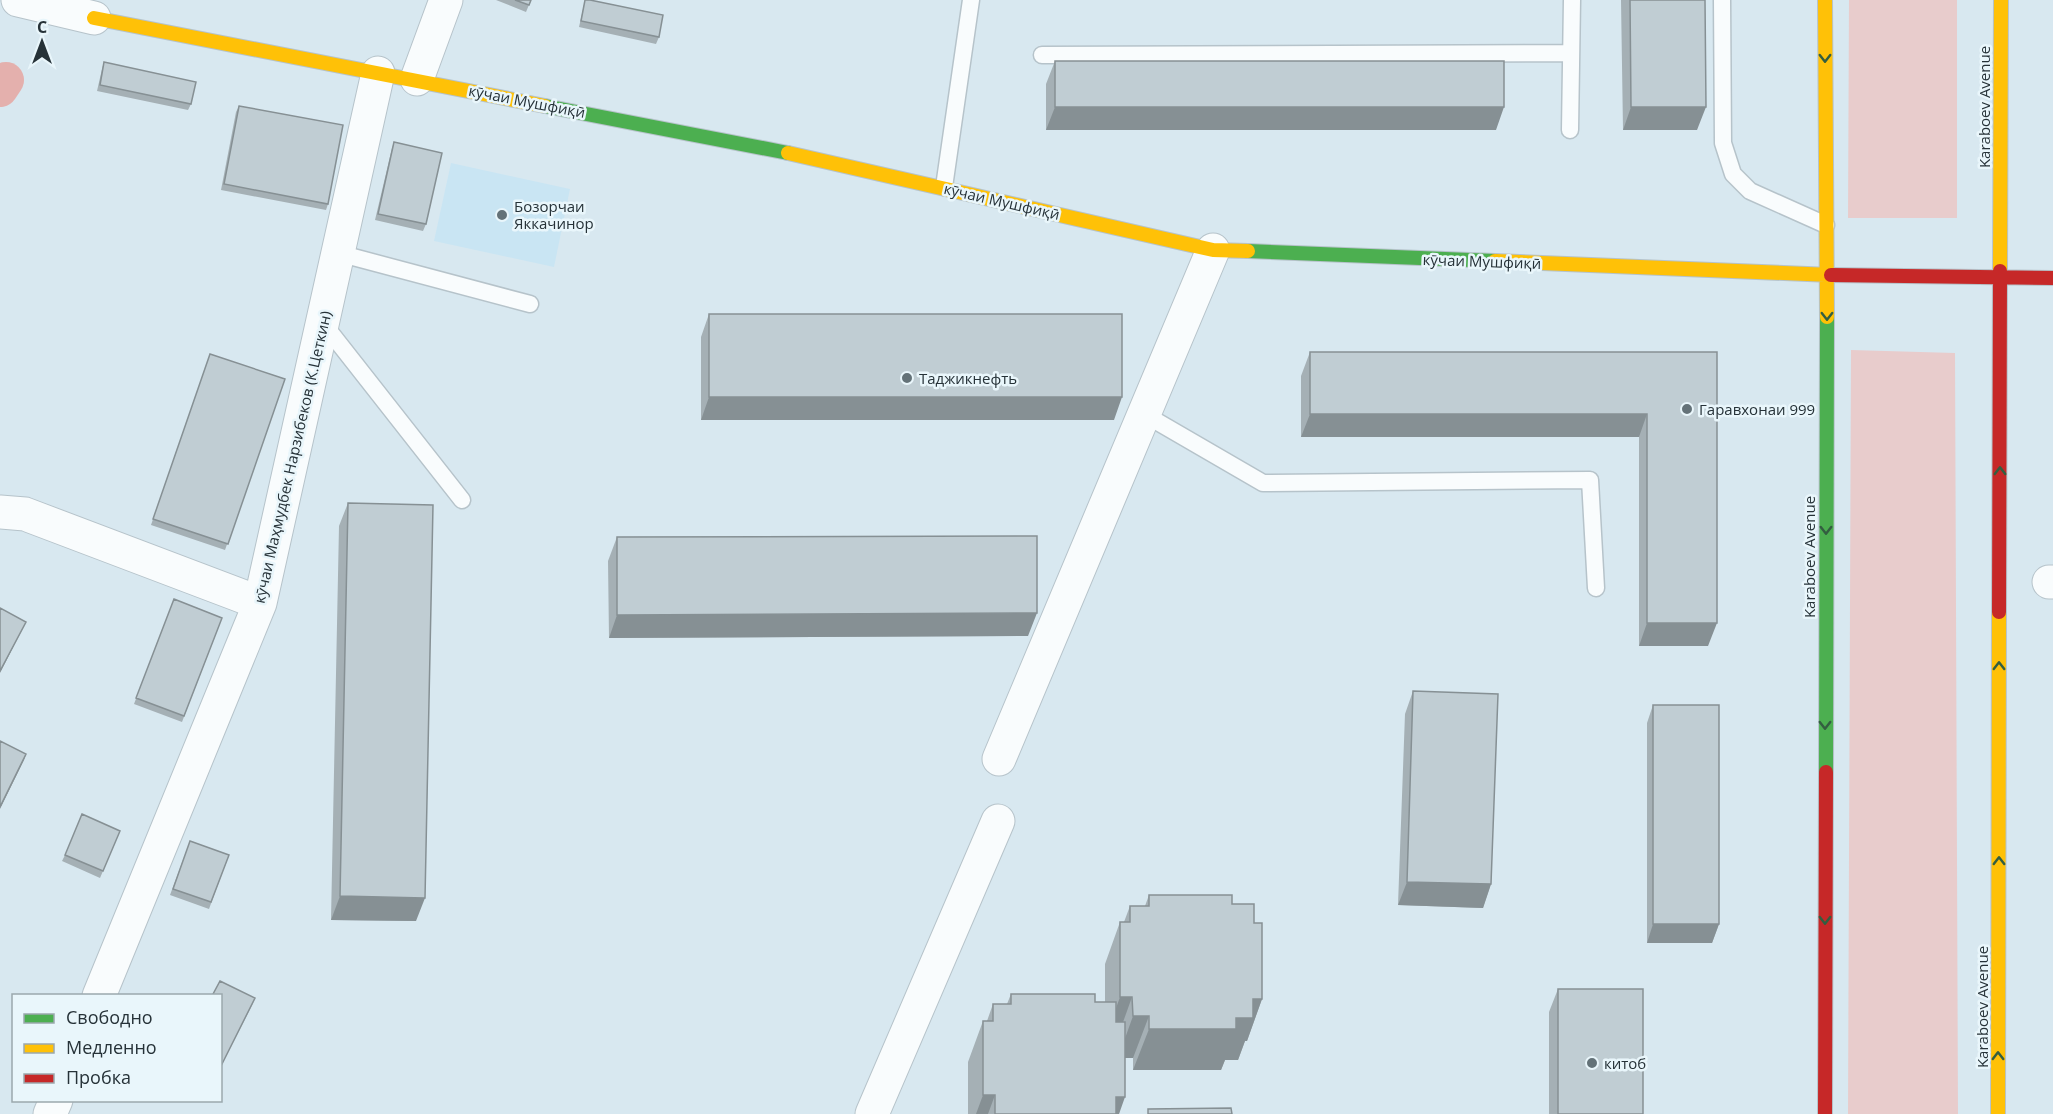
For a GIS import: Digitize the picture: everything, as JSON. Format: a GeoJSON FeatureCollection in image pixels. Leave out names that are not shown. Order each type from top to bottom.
{"type":"FeatureCollection","features":[{"type":"Feature","properties":{"kind":"main road","name":"Karaboev Avenue"},"geometry":{"type":"LineString","coordinates":[[1825,1114],[1826,0]]}},
{"type":"Feature","properties":{"kind":"main road","name":"Karaboev Avenue"},"geometry":{"type":"LineString","coordinates":[[1998,1114],[2001,0]]}},
{"type":"Feature","properties":{"kind":"main road","name":"кӯчаи Мушфиқӣ"},"geometry":{"type":"LineString","coordinates":[[94,18],[819,159],[1213,250],[1827,275],[2053,278]]}},
{"type":"Feature","properties":{"kind":"street","name":"кӯчаи Мушфиқӣ"},"geometry":{"type":"LineString","coordinates":[[18,0],[94,18]]}},
{"type":"Feature","properties":{"kind":"street"},"geometry":{"type":"LineString","coordinates":[[417,79],[446,0]]}},
{"type":"Feature","properties":{"kind":"street","name":"кӯчаи Маҳмудбек Нарзибеков (К.Цеткин)"},"geometry":{"type":"LineString","coordinates":[[100,994],[260,603],[378,73]]}},
{"type":"Feature","properties":{"kind":"street"},"geometry":{"type":"LineString","coordinates":[[999,759],[1213,250]]}},
{"type":"Feature","properties":{"kind":"street"},"geometry":{"type":"LineString","coordinates":[[0,512],[25,514],[260,603]]}},
{"type":"Feature","properties":{"kind":"street"},"geometry":{"type":"LineString","coordinates":[[872,1114],[998,821]]}},
{"type":"Feature","properties":{"kind":"lane"},"geometry":{"type":"LineString","coordinates":[[944,187],[971,0]]}},
{"type":"Feature","properties":{"kind":"lane"},"geometry":{"type":"LineString","coordinates":[[1570,130],[1572,0]]}},
{"type":"Feature","properties":{"kind":"lane"},"geometry":{"type":"LineString","coordinates":[[1722,0],[1723,143],[1733,174],[1750,191],[1826,225]]}},
{"type":"Feature","properties":{"kind":"lane"},"geometry":{"type":"LineString","coordinates":[[1042,54],[1571,53]]}},
{"type":"Feature","properties":{"kind":"lane"},"geometry":{"type":"LineString","coordinates":[[338,253],[530,304]]}},
{"type":"Feature","properties":{"kind":"lane"},"geometry":{"type":"LineString","coordinates":[[322,323],[462,500]]}},
{"type":"Feature","properties":{"kind":"lane"},"geometry":{"type":"LineString","coordinates":[[1144,414],[1263,483],[1590,480],[1596,588]]}},
{"type":"Feature","properties":{"kind":"shaded area"},"geometry":{"type":"Polygon","coordinates":[[[1849,0],[1957,0],[1957,218],[1848,218],[1849,0]]]}},
{"type":"Feature","properties":{"kind":"shaded area","name":"Бозорчаи Яккачинор"},"geometry":{"type":"Polygon","coordinates":[[[451,163],[570,189],[554,267],[434,241],[451,163]]]}},
{"type":"Feature","properties":{"kind":"shaded area"},"geometry":{"type":"Polygon","coordinates":[[[1851,350],[1955,353],[1958,1114],[1848,1114],[1851,350]]]}},
{"type":"Feature","properties":{"kind":"building"},"geometry":{"type":"Polygon","coordinates":[[[515,0],[531,0],[529,5],[515,0]]]}},
{"type":"Feature","properties":{"kind":"building"},"geometry":{"type":"Polygon","coordinates":[[[585,0],[663,15],[659,37],[581,21],[585,0]]]}},
{"type":"Feature","properties":{"kind":"building"},"geometry":{"type":"Polygon","coordinates":[[[1630,0],[1705,0],[1706,107],[1631,107],[1630,0]]]}},
{"type":"Feature","properties":{"kind":"building"},"geometry":{"type":"Polygon","coordinates":[[[1055,61],[1504,61],[1504,107],[1055,107],[1055,61]]]}},
{"type":"Feature","properties":{"kind":"building"},"geometry":{"type":"Polygon","coordinates":[[[104,62],[196,82],[191,104],[100,85],[104,62]]]}},
{"type":"Feature","properties":{"kind":"building"},"geometry":{"type":"Polygon","coordinates":[[[239,106],[343,125],[328,204],[224,184],[239,106]]]}},
{"type":"Feature","properties":{"kind":"building"},"geometry":{"type":"Polygon","coordinates":[[[394,142],[442,153],[426,224],[378,214],[394,142]]]}},
{"type":"Feature","properties":{"kind":"building","name":"Таджикнефть"},"geometry":{"type":"Polygon","coordinates":[[[709,314],[1122,314],[1122,397],[709,397],[709,314]]]}},
{"type":"Feature","properties":{"kind":"building"},"geometry":{"type":"Polygon","coordinates":[[[1310,352],[1717,352],[1717,623],[1647,623],[1647,414],[1310,414],[1310,352]]]}},
{"type":"Feature","properties":{"kind":"building"},"geometry":{"type":"Polygon","coordinates":[[[210,354],[285,379],[228,544],[153,519],[210,354]]]}},
{"type":"Feature","properties":{"kind":"building"},"geometry":{"type":"Polygon","coordinates":[[[348,503],[433,505],[425,898],[340,896],[348,503]]]}},
{"type":"Feature","properties":{"kind":"building"},"geometry":{"type":"Polygon","coordinates":[[[1037,536],[1037,613],[617,615],[617,537],[1037,536]]]}},
{"type":"Feature","properties":{"kind":"building"},"geometry":{"type":"Polygon","coordinates":[[[174,599],[222,618],[184,716],[136,698],[174,599]]]}},
{"type":"Feature","properties":{"kind":"building"},"geometry":{"type":"Polygon","coordinates":[[[0,608],[26,622],[0,671],[0,608]]]}},
{"type":"Feature","properties":{"kind":"building"},"geometry":{"type":"Polygon","coordinates":[[[1413,691],[1498,694],[1491,884],[1407,882],[1413,691]]]}},
{"type":"Feature","properties":{"kind":"building"},"geometry":{"type":"Polygon","coordinates":[[[1653,705],[1719,705],[1719,924],[1653,924],[1653,705]]]}},
{"type":"Feature","properties":{"kind":"building"},"geometry":{"type":"Polygon","coordinates":[[[0,741],[26,754],[0,807],[0,741]]]}},
{"type":"Feature","properties":{"kind":"building"},"geometry":{"type":"Polygon","coordinates":[[[82,814],[120,831],[103,871],[65,855],[82,814]]]}},
{"type":"Feature","properties":{"kind":"building"},"geometry":{"type":"Polygon","coordinates":[[[190,841],[229,855],[211,902],[173,889],[190,841]]]}},
{"type":"Feature","properties":{"kind":"building"},"geometry":{"type":"Polygon","coordinates":[[[1149,895],[1232,895],[1232,904],[1254,904],[1254,923],[1262,923],[1262,999],[1253,999],[1253,1018],[1236,1018],[1236,1029],[1149,1029],[1149,1016],[1133,1016],[1132,997],[1120,997],[1120,922],[1130,922],[1130,906],[1149,906],[1149,895]]]}},
{"type":"Feature","properties":{"kind":"building"},"geometry":{"type":"Polygon","coordinates":[[[220,981],[255,998],[222,1064],[222,994],[213,994],[220,981]]]}},
{"type":"Feature","properties":{"kind":"building","name":"китоб"},"geometry":{"type":"Polygon","coordinates":[[[1558,989],[1643,989],[1643,1114],[1558,1114],[1558,989]]]}},
{"type":"Feature","properties":{"kind":"building"},"geometry":{"type":"Polygon","coordinates":[[[1011,994],[1095,994],[1095,1002],[1116,1002],[1116,1022],[1125,1022],[1125,1097],[1116,1097],[1116,1114],[995,1114],[995,1095],[983,1095],[983,1021],[993,1021],[993,1004],[1011,1004],[1011,994]]]}},
{"type":"Feature","properties":{"kind":"building"},"geometry":{"type":"Polygon","coordinates":[[[1231,1108],[1232,1114],[1148,1114],[1148,1109],[1231,1108]]]}},
{"type":"Feature","properties":{"kind":"waterway"},"geometry":{"type":"LineString","coordinates":[[0,89],[6,80]]}},
{"type":"Feature","properties":{"kind":"traffic: fast"},"geometry":{"type":"LineString","coordinates":[[545,106],[788,153]]}},
{"type":"Feature","properties":{"kind":"traffic: fast"},"geometry":{"type":"LineString","coordinates":[[1248,251],[1495,261]]}},
{"type":"Feature","properties":{"kind":"traffic: fast"},"geometry":{"type":"LineString","coordinates":[[1826,772],[1827,317]]}},
{"type":"Feature","properties":{"kind":"traffic: slow"},"geometry":{"type":"LineString","coordinates":[[1825,0],[1827,317]]}},
{"type":"Feature","properties":{"kind":"traffic: slow"},"geometry":{"type":"LineString","coordinates":[[2000,271],[2001,0]]}},
{"type":"Feature","properties":{"kind":"traffic: slow"},"geometry":{"type":"LineString","coordinates":[[94,18],[545,106]]}},
{"type":"Feature","properties":{"kind":"traffic: slow"},"geometry":{"type":"LineString","coordinates":[[788,153],[1213,250],[1248,251]]}},
{"type":"Feature","properties":{"kind":"traffic: slow"},"geometry":{"type":"LineString","coordinates":[[1495,261],[1831,275]]}},
{"type":"Feature","properties":{"kind":"traffic: slow"},"geometry":{"type":"LineString","coordinates":[[1998,1114],[1999,612]]}},
{"type":"Feature","properties":{"kind":"traffic: jam"},"geometry":{"type":"LineString","coordinates":[[1999,612],[2000,271]]}},
{"type":"Feature","properties":{"kind":"traffic: jam"},"geometry":{"type":"LineString","coordinates":[[1831,275],[2053,278]]}},
{"type":"Feature","properties":{"kind":"traffic: jam"},"geometry":{"type":"LineString","coordinates":[[1825,1114],[1826,772]]}},
{"type":"Feature","properties":{"kind":"place","name":"Бозорчаи Яккачинор"},"geometry":{"type":"Point","coordinates":[502,215]}},
{"type":"Feature","properties":{"kind":"place","name":"Таджикнефть"},"geometry":{"type":"Point","coordinates":[907,378]}},
{"type":"Feature","properties":{"kind":"place","name":"Гаравхонаи 999"},"geometry":{"type":"Point","coordinates":[1687,409]}},
{"type":"Feature","properties":{"kind":"place","name":"китоб"},"geometry":{"type":"Point","coordinates":[1592,1063]}}]}
